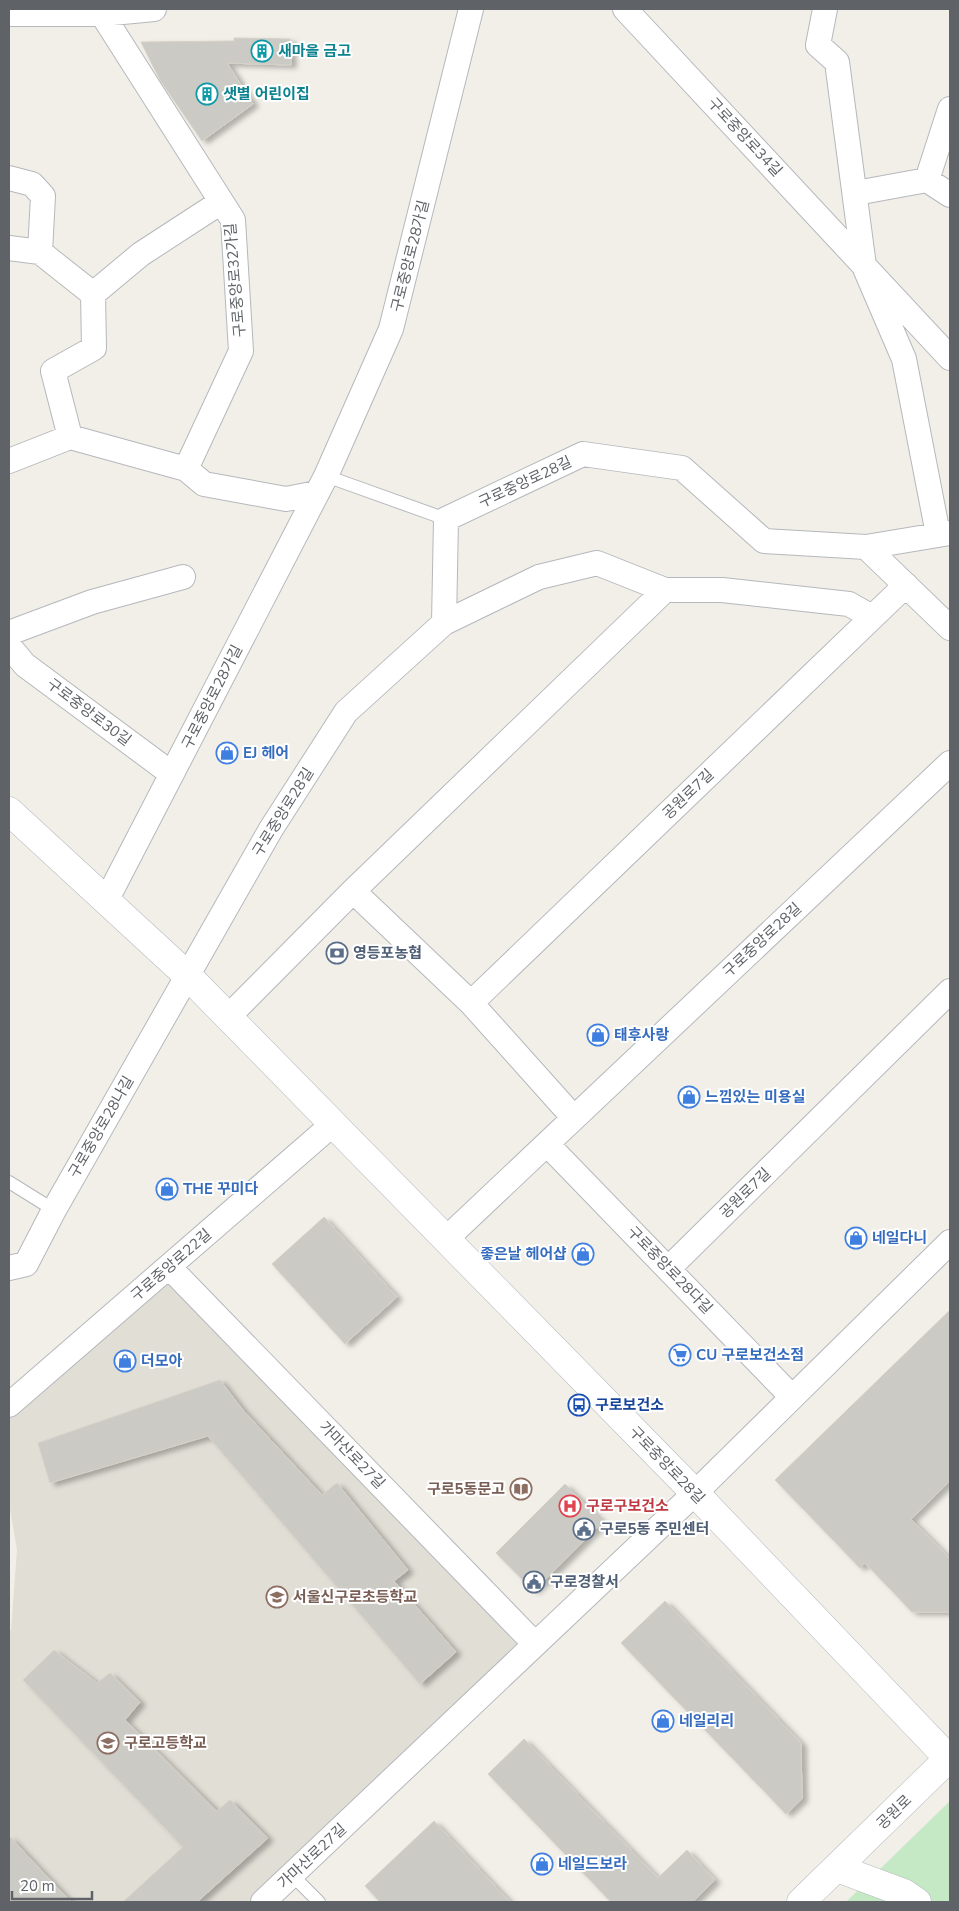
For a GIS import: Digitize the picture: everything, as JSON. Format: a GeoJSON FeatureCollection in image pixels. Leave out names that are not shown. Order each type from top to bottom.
{"type":"FeatureCollection","features":[{"type":"Feature","properties":{"kind":"street"},"geometry":{"type":"LineString","coordinates":[[9,14],[102,14],[154,9]]}},
{"type":"Feature","properties":{"kind":"street","name":"구로중앙로28가길"},"geometry":{"type":"LineString","coordinates":[[106,901],[322,485],[391,329],[472,9]]}},
{"type":"Feature","properties":{"kind":"street","name":"구로중앙로34길"},"geometry":{"type":"LineString","coordinates":[[625,9],[950,358]]}},
{"type":"Feature","properties":{"kind":"street","name":"구로중앙로34길"},"geometry":{"type":"LineString","coordinates":[[825,9],[818,45],[837,62],[856,193],[864,266],[904,358],[944,534]]}},
{"type":"Feature","properties":{"kind":"street","name":"구로중앙로32가길"},"geometry":{"type":"LineString","coordinates":[[102,14],[233,220],[241,351],[186,469]]}},
{"type":"Feature","properties":{"kind":"street"},"geometry":{"type":"LineString","coordinates":[[927,180],[950,109]]}},
{"type":"Feature","properties":{"kind":"street"},"geometry":{"type":"LineString","coordinates":[[9,178],[32,184],[43,196],[40,252]]}},
{"type":"Feature","properties":{"kind":"street"},"geometry":{"type":"LineString","coordinates":[[856,193],[927,180],[950,195]]}},
{"type":"Feature","properties":{"kind":"street","name":"구로중앙로32가길"},"geometry":{"type":"LineString","coordinates":[[93,294],[141,254],[221,202]]}},
{"type":"Feature","properties":{"kind":"street"},"geometry":{"type":"LineString","coordinates":[[9,248],[40,252],[93,294],[94,348],[53,371],[70,437]]}},
{"type":"Feature","properties":{"kind":"street"},"geometry":{"type":"LineString","coordinates":[[9,461],[70,437],[186,469],[204,484],[222,488],[286,499],[322,485]]}},
{"type":"Feature","properties":{"kind":"street","name":"구로중앙로28길"},"geometry":{"type":"LineString","coordinates":[[446,519],[582,454],[682,468],[764,541],[866,546],[944,534]]}},
{"type":"Feature","properties":{"kind":"street"},"geometry":{"type":"LineString","coordinates":[[444,623],[446,519]]}},
{"type":"Feature","properties":{"kind":"street"},"geometry":{"type":"LineString","coordinates":[[866,546],[950,628]]}},
{"type":"Feature","properties":{"kind":"street","name":"구로중앙로28길"},"geometry":{"type":"LineString","coordinates":[[188,976],[271,829],[346,712],[444,623],[539,577],[597,563],[665,590],[722,590],[849,604],[872,617]]}},
{"type":"Feature","properties":{"kind":"street"},"geometry":{"type":"LineString","coordinates":[[9,632],[92,602],[183,577]]}},
{"type":"Feature","properties":{"kind":"street","name":"공원로7길"},"geometry":{"type":"LineString","coordinates":[[471,1003],[906,585]]}},
{"type":"Feature","properties":{"kind":"street"},"geometry":{"type":"LineString","coordinates":[[228,1017],[353,891],[665,590]]}},
{"type":"Feature","properties":{"kind":"street","name":"구로중앙로30길"},"geometry":{"type":"LineString","coordinates":[[9,646],[26,665],[172,774]]}},
{"type":"Feature","properties":{"kind":"street","name":"구로중앙로28길"},"geometry":{"type":"LineString","coordinates":[[446,1239],[950,763]]}},
{"type":"Feature","properties":{"kind":"street","name":"구로중앙로28길"},"geometry":{"type":"LineString","coordinates":[[9,811],[188,976],[695,1493],[950,1758]]}},
{"type":"Feature","properties":{"kind":"street"},"geometry":{"type":"LineString","coordinates":[[353,891],[471,1003],[574,1118]]}},
{"type":"Feature","properties":{"kind":"street","name":"구로중앙로28나길"},"geometry":{"type":"LineString","coordinates":[[9,1268],[26,1264],[54,1210],[188,976]]}},
{"type":"Feature","properties":{"kind":"street","name":"공원로7길"},"geometry":{"type":"LineString","coordinates":[[668,1269],[950,991]]}},
{"type":"Feature","properties":{"kind":"street","name":"구로중앙로22길"},"geometry":{"type":"LineString","coordinates":[[9,1405],[333,1124]]}},
{"type":"Feature","properties":{"kind":"street","name":"구로중앙로28다길"},"geometry":{"type":"LineString","coordinates":[[547,1144],[792,1397]]}},
{"type":"Feature","properties":{"kind":"street"},"geometry":{"type":"LineString","coordinates":[[695,1493],[950,1242]]}},
{"type":"Feature","properties":{"kind":"street","name":"가마산로27길"},"geometry":{"type":"LineString","coordinates":[[168,1267],[535,1644]]}},
{"type":"Feature","properties":{"kind":"street","name":"가마산로27길"},"geometry":{"type":"LineString","coordinates":[[263,1902],[695,1493]]}},
{"type":"Feature","properties":{"kind":"street","name":"공원로"},"geometry":{"type":"LineString","coordinates":[[801,1902],[950,1758]]}},
{"type":"Feature","properties":{"kind":"street"},"geometry":{"type":"LineString","coordinates":[[837,1868],[904,1893],[917,1902]]}},
{"type":"Feature","properties":{"kind":"lane"},"geometry":{"type":"LineString","coordinates":[[322,485],[446,519]]}},
{"type":"Feature","properties":{"kind":"lane"},"geometry":{"type":"LineString","coordinates":[[9,1182],[54,1210]]}},
{"type":"Feature","properties":{"kind":"lane"},"geometry":{"type":"LineString","coordinates":[[292,1875],[319,1902]]}},
{"type":"Feature","properties":{"kind":"shaded area","name":"서울신구로초등학교"},"geometry":{"type":"Polygon","coordinates":[[[169,1267],[535,1644],[263,1902],[9,1902],[9,1632],[11,1630],[17,1550],[9,1503],[9,1405],[169,1267]]]}},
{"type":"Feature","properties":{"kind":"green space"},"geometry":{"type":"Polygon","coordinates":[[[950,1801],[950,1902],[846,1902],[950,1801]]]}},
{"type":"Feature","properties":{"kind":"building","name":"샛별 어린이집"},"geometry":{"type":"Polygon","coordinates":[[[234,38],[290,39],[291,65],[227,63],[253,104],[202,141],[160,80],[141,42],[234,41],[234,38]]]}},
{"type":"Feature","properties":{"kind":"building"},"geometry":{"type":"Polygon","coordinates":[[[324,1217],[397,1297],[345,1344],[272,1264],[324,1217]]]}},
{"type":"Feature","properties":{"kind":"building"},"geometry":{"type":"Polygon","coordinates":[[[950,1310],[950,1481],[911,1519],[950,1559],[950,1612],[912,1612],[865,1563],[860,1568],[775,1480],[950,1310]]]}},
{"type":"Feature","properties":{"kind":"building"},"geometry":{"type":"Polygon","coordinates":[[[220,1380],[243,1410],[322,1495],[337,1483],[408,1570],[394,1581],[456,1652],[420,1684],[208,1436],[50,1483],[38,1443],[220,1380]]]}},
{"type":"Feature","properties":{"kind":"building"},"geometry":{"type":"Polygon","coordinates":[[[565,1484],[603,1522],[534,1591],[496,1553],[565,1484]]]}},
{"type":"Feature","properties":{"kind":"building"},"geometry":{"type":"Polygon","coordinates":[[[665,1601],[801,1743],[802,1799],[786,1814],[621,1643],[665,1601]]]}},
{"type":"Feature","properties":{"kind":"building"},"geometry":{"type":"Polygon","coordinates":[[[54,1650],[97,1683],[110,1673],[140,1702],[125,1720],[217,1811],[230,1800],[268,1838],[197,1902],[123,1902],[183,1847],[23,1680],[54,1650]]]}},
{"type":"Feature","properties":{"kind":"building"},"geometry":{"type":"Polygon","coordinates":[[[524,1739],[658,1878],[687,1850],[715,1880],[693,1902],[611,1902],[488,1774],[524,1739]]]}},
{"type":"Feature","properties":{"kind":"building"},"geometry":{"type":"Polygon","coordinates":[[[434,1821],[510,1902],[380,1902],[365,1886],[434,1821]]]}},
{"type":"Feature","properties":{"kind":"building"},"geometry":{"type":"Polygon","coordinates":[[[9,1836],[71,1902],[9,1902],[9,1836]]]}},
{"type":"Feature","properties":{"kind":"place","name":"새마을 금고"},"geometry":{"type":"Point","coordinates":[262,51]}},
{"type":"Feature","properties":{"kind":"place","name":"샛별 어린이집"},"geometry":{"type":"Point","coordinates":[207,94]}},
{"type":"Feature","properties":{"kind":"place","name":"EJ 헤어"},"geometry":{"type":"Point","coordinates":[227,753]}},
{"type":"Feature","properties":{"kind":"place","name":"영등포농협"},"geometry":{"type":"Point","coordinates":[337,953]}},
{"type":"Feature","properties":{"kind":"place","name":"태후사랑"},"geometry":{"type":"Point","coordinates":[598,1035]}},
{"type":"Feature","properties":{"kind":"place","name":"느낌있는 미용실"},"geometry":{"type":"Point","coordinates":[689,1097]}},
{"type":"Feature","properties":{"kind":"place","name":"THE 꾸미다"},"geometry":{"type":"Point","coordinates":[167,1189]}},
{"type":"Feature","properties":{"kind":"place","name":"네일다니"},"geometry":{"type":"Point","coordinates":[856,1238]}},
{"type":"Feature","properties":{"kind":"place","name":"좋은날 헤어샵"},"geometry":{"type":"Point","coordinates":[583,1254]}},
{"type":"Feature","properties":{"kind":"place","name":"CU 구로보건소점"},"geometry":{"type":"Point","coordinates":[680,1355]}},
{"type":"Feature","properties":{"kind":"place","name":"더모아"},"geometry":{"type":"Point","coordinates":[125,1361]}},
{"type":"Feature","properties":{"kind":"place","name":"구로보건소"},"geometry":{"type":"Point","coordinates":[579,1405]}},
{"type":"Feature","properties":{"kind":"place","name":"구로5동문고"},"geometry":{"type":"Point","coordinates":[521,1489]}},
{"type":"Feature","properties":{"kind":"place","name":"구로구보건소"},"geometry":{"type":"Point","coordinates":[570,1506]}},
{"type":"Feature","properties":{"kind":"place","name":"구로5동 주민센터"},"geometry":{"type":"Point","coordinates":[584,1529]}},
{"type":"Feature","properties":{"kind":"place","name":"구로경찰서"},"geometry":{"type":"Point","coordinates":[534,1582]}},
{"type":"Feature","properties":{"kind":"place","name":"서울신구로초등학교"},"geometry":{"type":"Point","coordinates":[277,1597]}},
{"type":"Feature","properties":{"kind":"place","name":"네일리리"},"geometry":{"type":"Point","coordinates":[663,1721]}},
{"type":"Feature","properties":{"kind":"place","name":"구로고등학교"},"geometry":{"type":"Point","coordinates":[108,1743]}},
{"type":"Feature","properties":{"kind":"place","name":"네일드보라"},"geometry":{"type":"Point","coordinates":[542,1864]}}]}
